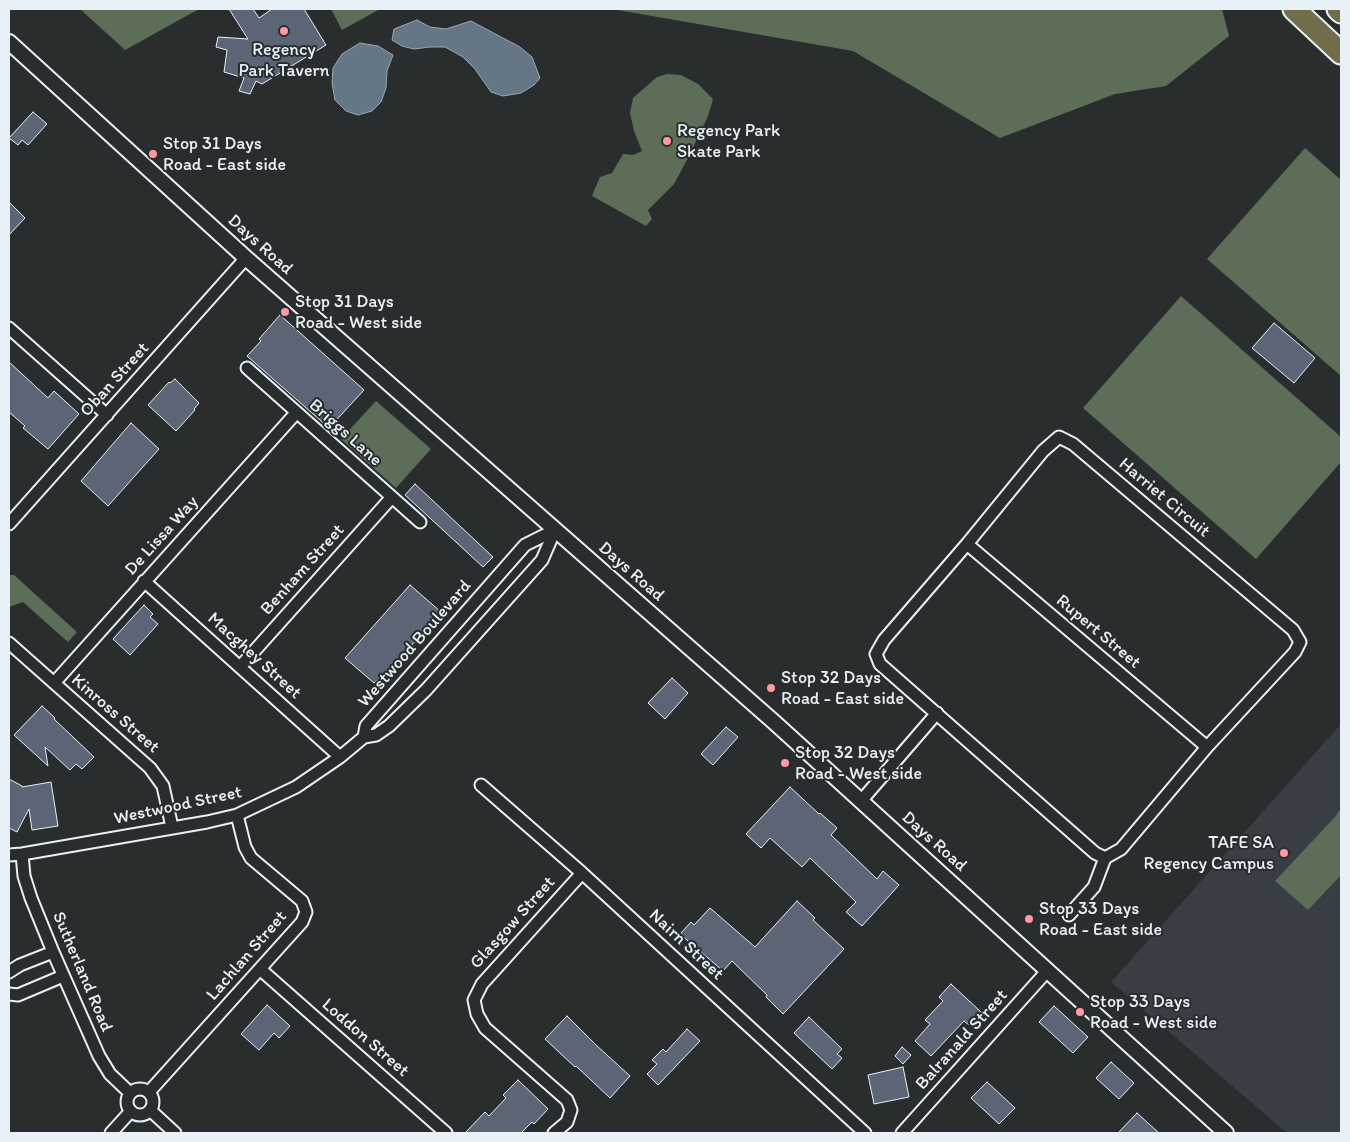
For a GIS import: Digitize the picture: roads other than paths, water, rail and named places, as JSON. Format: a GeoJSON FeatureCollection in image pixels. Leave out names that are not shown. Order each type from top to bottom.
{"type":"FeatureCollection","features":[{"type":"Feature","properties":{"kind":"highway"},"geometry":{"type":"LineString","coordinates":[[1294,9],[1341,53]]}},
{"type":"Feature","properties":{"kind":"highway"},"geometry":{"type":"LineString","coordinates":[[1338,9],[1341,12]]}},
{"type":"Feature","properties":{"kind":"street","name":"Days Road"},"geometry":{"type":"LineString","coordinates":[[9,42],[246,258],[774,722],[1226,1133]]}},
{"type":"Feature","properties":{"kind":"street","name":"Oban Street"},"geometry":{"type":"LineString","coordinates":[[9,524],[246,258]]}},
{"type":"Feature","properties":{"kind":"street"},"geometry":{"type":"LineString","coordinates":[[9,328],[107,415]]}},
{"type":"Feature","properties":{"kind":"street","name":"Briggs Lane"},"geometry":{"type":"LineString","coordinates":[[247,368],[420,522]]}},
{"type":"Feature","properties":{"kind":"street","name":"De Lissa Way"},"geometry":{"type":"LineString","coordinates":[[54,684],[296,413]]}},
{"type":"Feature","properties":{"kind":"street","name":"Harriet Circuit"},"geometry":{"type":"LineString","coordinates":[[1059,437],[1073,444],[1286,624],[1293,630],[1300,642],[1294,652],[1207,747],[1122,849],[1105,858],[1094,852],[937,713],[880,664],[876,654],[884,640],[967,544],[1043,451],[1059,437]]}},
{"type":"Feature","properties":{"kind":"street","name":"Benham Street"},"geometry":{"type":"LineString","coordinates":[[240,667],[392,497]]}},
{"type":"Feature","properties":{"kind":"street","name":"Westwood Boulevard"},"geometry":{"type":"LineString","coordinates":[[555,530],[542,560],[444,670],[395,720],[376,736],[364,737],[366,726],[525,545],[555,530]]}},
{"type":"Feature","properties":{"kind":"street","name":"Rupert Street"},"geometry":{"type":"LineString","coordinates":[[967,544],[1207,747]]}},
{"type":"Feature","properties":{"kind":"street"},"geometry":{"type":"LineString","coordinates":[[500,574],[512,582],[515,590]]}},
{"type":"Feature","properties":{"kind":"street","name":"Macghey Street"},"geometry":{"type":"LineString","coordinates":[[144,581],[340,757]]}},
{"type":"Feature","properties":{"kind":"street","name":"Kinross Street"},"geometry":{"type":"LineString","coordinates":[[9,643],[150,768],[163,786],[172,827]]}},
{"type":"Feature","properties":{"kind":"street"},"geometry":{"type":"LineString","coordinates":[[861,801],[937,713]]}},
{"type":"Feature","properties":{"kind":"street","name":"Westwood Street"},"geometry":{"type":"LineString","coordinates":[[9,855],[237,815],[296,788],[340,757],[364,737]]}},
{"type":"Feature","properties":{"kind":"street","name":"Nairn Street"},"geometry":{"type":"LineString","coordinates":[[481,785],[582,873],[865,1133]]}},
{"type":"Feature","properties":{"kind":"street","name":"Lachlan Street"},"geometry":{"type":"LineString","coordinates":[[149,1092],[302,922],[306,912],[302,901],[251,858],[245,847],[237,815]]}},
{"type":"Feature","properties":{"kind":"street","name":"Sutherland Road"},"geometry":{"type":"LineString","coordinates":[[22,854],[24,876],[31,898],[99,1056],[110,1074],[130,1093]]}},
{"type":"Feature","properties":{"kind":"street"},"geometry":{"type":"LineString","coordinates":[[1069,915],[1094,887],[1105,858]]}},
{"type":"Feature","properties":{"kind":"street","name":"Glasgow Street"},"geometry":{"type":"LineString","coordinates":[[554,1133],[566,1122],[570,1110],[567,1100],[485,1028],[477,1014],[474,1000],[482,984],[582,873]]}},
{"type":"Feature","properties":{"kind":"street"},"geometry":{"type":"LineString","coordinates":[[9,972],[20,965],[53,952]]}},
{"type":"Feature","properties":{"kind":"street","name":"Loddon Street"},"geometry":{"type":"LineString","coordinates":[[260,969],[446,1133]]}},
{"type":"Feature","properties":{"kind":"street","name":"Balranald Street"},"geometry":{"type":"LineString","coordinates":[[902,1133],[1048,970]]}},
{"type":"Feature","properties":{"kind":"street"},"geometry":{"type":"LineString","coordinates":[[9,994],[18,995],[63,976]]}},
{"type":"Feature","properties":{"kind":"street"},"geometry":{"type":"LineString","coordinates":[[137,1089],[149,1092],[153,1103],[150,1110],[139,1114],[131,1111],[128,1104],[130,1093],[137,1089]]}},
{"type":"Feature","properties":{"kind":"street"},"geometry":{"type":"LineString","coordinates":[[150,1110],[175,1133]]}},
{"type":"Feature","properties":{"kind":"street"},"geometry":{"type":"LineString","coordinates":[[111,1133],[131,1111]]}},
{"type":"Feature","properties":{"kind":"water"},"geometry":{"type":"Polygon","coordinates":[[[417,20],[430,27],[446,29],[471,21],[520,47],[532,57],[540,78],[534,85],[521,93],[503,96],[491,92],[475,69],[463,57],[445,47],[414,49],[402,46],[392,40],[394,29],[417,20]]]}},
{"type":"Feature","properties":{"kind":"water"},"geometry":{"type":"Polygon","coordinates":[[[360,43],[378,46],[393,55],[387,71],[386,88],[381,102],[372,111],[358,115],[346,111],[335,100],[332,83],[333,68],[342,54],[360,43]]]}},
{"type":"Feature","properties":{"kind":"place","name":"Regency Park Tavern"},"geometry":{"type":"Point","coordinates":[284,31]}},
{"type":"Feature","properties":{"kind":"place","name":"Regency Park Skate Park"},"geometry":{"type":"Point","coordinates":[667,141]}},
{"type":"Feature","properties":{"kind":"place","name":"Stop 31 Days Road - East side"},"geometry":{"type":"Point","coordinates":[153,154]}},
{"type":"Feature","properties":{"kind":"place","name":"Stop 31 Days Road - West side"},"geometry":{"type":"Point","coordinates":[285,312]}},
{"type":"Feature","properties":{"kind":"place","name":"Stop 32 Days Road - East side"},"geometry":{"type":"Point","coordinates":[771,688]}},
{"type":"Feature","properties":{"kind":"place","name":"Stop 32 Days Road - West side"},"geometry":{"type":"Point","coordinates":[785,763]}},
{"type":"Feature","properties":{"kind":"place","name":"TAFE SA Regency Campus"},"geometry":{"type":"Point","coordinates":[1284,853]}},
{"type":"Feature","properties":{"kind":"place","name":"Stop 33 Days Road - East side"},"geometry":{"type":"Point","coordinates":[1029,919]}},
{"type":"Feature","properties":{"kind":"place","name":"Stop 33 Days Road - West side"},"geometry":{"type":"Point","coordinates":[1080,1012]}}]}
